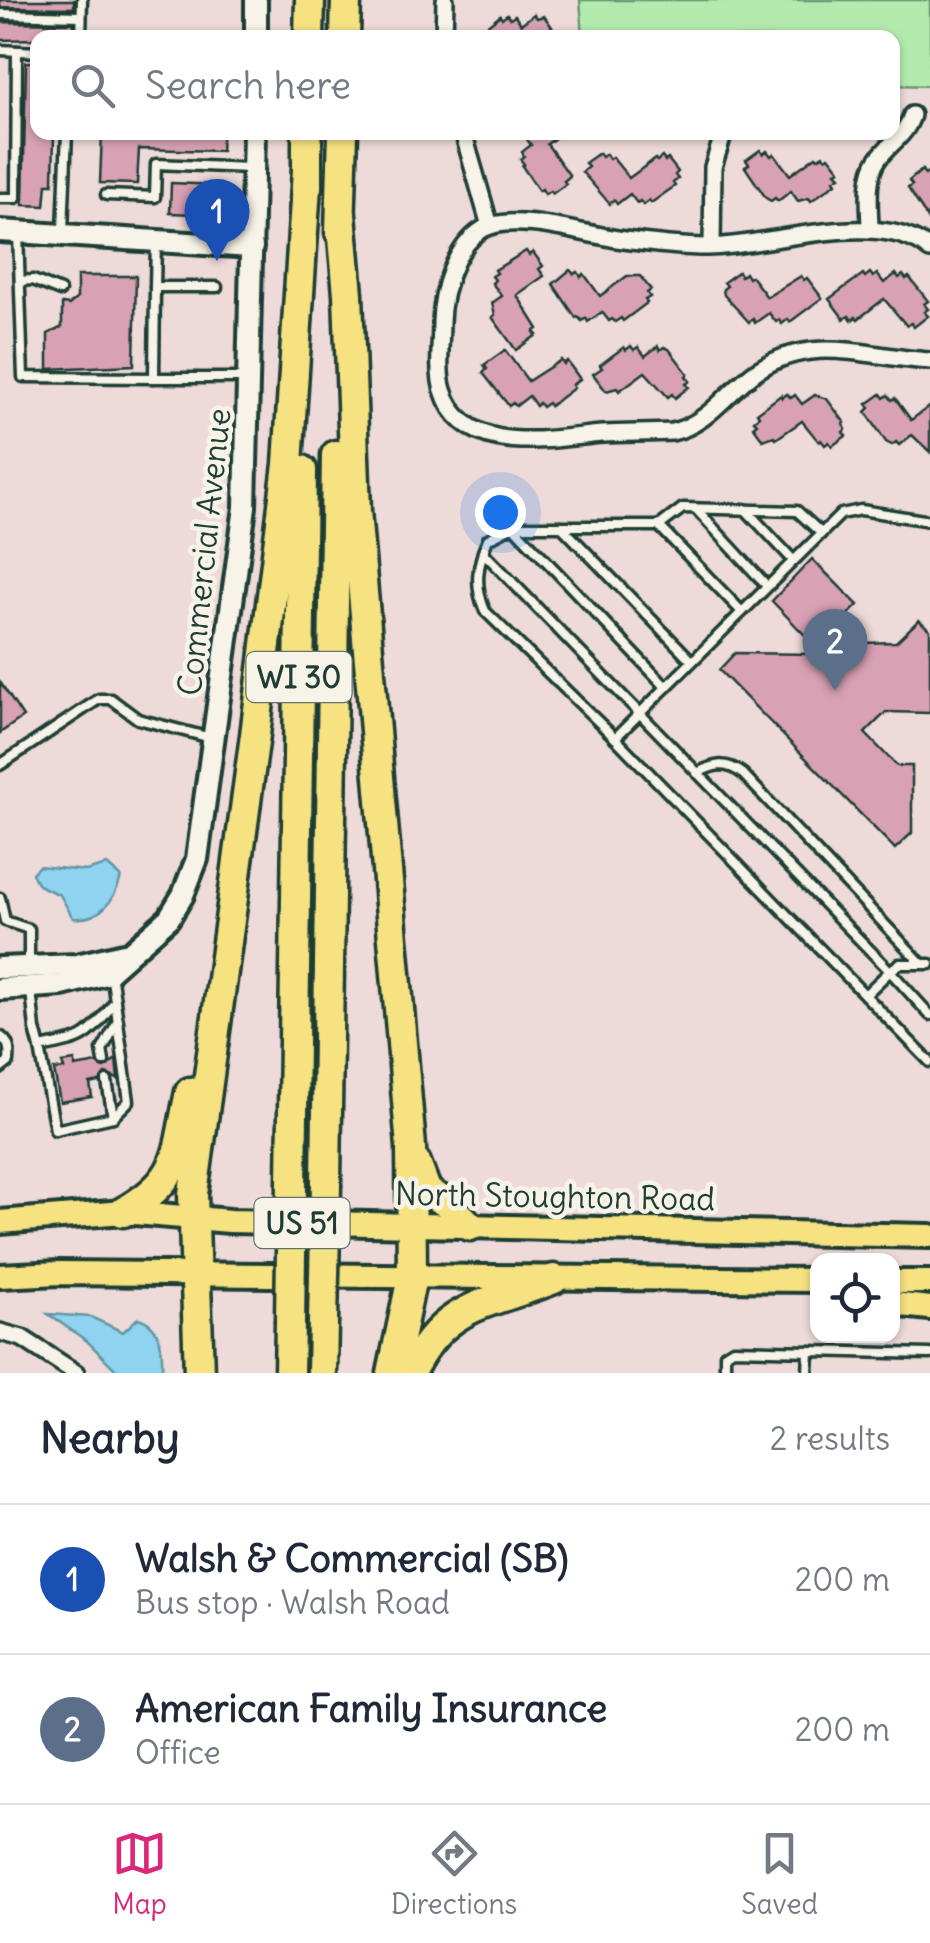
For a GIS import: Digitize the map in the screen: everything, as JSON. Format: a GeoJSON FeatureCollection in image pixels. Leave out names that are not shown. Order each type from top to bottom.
{"type":"FeatureCollection","features":[{"type":"Feature","properties":{"kind":"highway"},"geometry":{"type":"LineString","coordinates":[[309,30],[310,0]]}},
{"type":"Feature","properties":{"kind":"highway"},"geometry":{"type":"LineString","coordinates":[[345,30],[346,0]]}},
{"type":"Feature","properties":{"kind":"highway","name":"WI 30"},"geometry":{"type":"LineString","coordinates":[[289,1373],[308,140]]}},
{"type":"Feature","properties":{"kind":"highway","name":"WI 30"},"geometry":{"type":"LineString","coordinates":[[322,1373],[343,140]]}},
{"type":"Feature","properties":{"kind":"highway"},"geometry":{"type":"LineString","coordinates":[[199,1373],[192,1218],[288,464],[307,170]]}},
{"type":"Feature","properties":{"kind":"highway"},"geometry":{"type":"LineString","coordinates":[[341,215],[356,511],[411,1147],[412,1277],[392,1373]]}},
{"type":"Feature","properties":{"kind":"highway"},"geometry":{"type":"LineString","coordinates":[[123,1212],[153,1195],[174,1164],[225,944]]}},
{"type":"Feature","properties":{"kind":"highway"},"geometry":{"type":"LineString","coordinates":[[411,1147],[426,1192],[447,1203],[470,1226]]}},
{"type":"Feature","properties":{"kind":"highway"},"geometry":{"type":"LineString","coordinates":[[410,1373],[422,1347],[464,1311],[554,1278]]}},
{"type":"Feature","properties":{"kind":"main road","name":"North Stoughton Road"},"geometry":{"type":"LineString","coordinates":[[0,1222],[123,1212],[413,1225],[930,1236]]}},
{"type":"Feature","properties":{"kind":"main road","name":"US 51"},"geometry":{"type":"LineString","coordinates":[[0,1276],[59,1273],[810,1280]]}},
{"type":"Feature","properties":{"kind":"main road"},"geometry":{"type":"LineString","coordinates":[[655,1278],[810,1295]]}},
{"type":"Feature","properties":{"kind":"main road"},"geometry":{"type":"LineString","coordinates":[[900,1282],[930,1282]]}},
{"type":"Feature","properties":{"kind":"main road"},"geometry":{"type":"LineString","coordinates":[[900,1305],[930,1308]]}},
{"type":"Feature","properties":{"kind":"street"},"geometry":{"type":"LineString","coordinates":[[256,0],[256,30]]}},
{"type":"Feature","properties":{"kind":"street"},"geometry":{"type":"LineString","coordinates":[[444,30],[445,0]]}},
{"type":"Feature","properties":{"kind":"street"},"geometry":{"type":"LineString","coordinates":[[900,137],[908,129],[912,115]]}},
{"type":"Feature","properties":{"kind":"street","name":"Commercial Avenue"},"geometry":{"type":"LineString","coordinates":[[0,968],[30,977],[76,983],[110,971],[169,918],[197,859],[242,541],[250,378],[254,140]]}},
{"type":"Feature","properties":{"kind":"street"},"geometry":{"type":"LineString","coordinates":[[464,140],[490,226]]}},
{"type":"Feature","properties":{"kind":"street"},"geometry":{"type":"LineString","coordinates":[[712,246],[713,167],[721,140]]}},
{"type":"Feature","properties":{"kind":"street"},"geometry":{"type":"LineString","coordinates":[[870,230],[870,192],[876,162],[897,140]]}},
{"type":"Feature","properties":{"kind":"street"},"geometry":{"type":"LineString","coordinates":[[930,250],[905,236],[870,230],[712,246],[620,239],[528,224],[490,226],[459,256],[442,302],[440,372],[442,388],[464,423],[490,435],[549,440],[682,430],[699,422],[756,371],[815,348],[930,362]]}},
{"type":"Feature","properties":{"kind":"street"},"geometry":{"type":"LineString","coordinates":[[9,231],[252,248]]}},
{"type":"Feature","properties":{"kind":"street","name":"Commercial Avenue"},"geometry":{"type":"LineString","coordinates":[[0,988],[131,952]]}},
{"type":"Feature","properties":{"kind":"street"},"geometry":{"type":"LineString","coordinates":[[0,1332],[22,1338],[76,1373]]}},
{"type":"Feature","properties":{"kind":"lane"},"geometry":{"type":"LineString","coordinates":[[81,30],[82,0]]}},
{"type":"Feature","properties":{"kind":"lane"},"geometry":{"type":"LineString","coordinates":[[0,14],[81,16]]}},
{"type":"Feature","properties":{"kind":"lane"},"geometry":{"type":"LineString","coordinates":[[0,50],[30,51]]}},
{"type":"Feature","properties":{"kind":"lane"},"geometry":{"type":"LineString","coordinates":[[0,198],[16,198],[17,50]]}},
{"type":"Feature","properties":{"kind":"lane"},"geometry":{"type":"LineString","coordinates":[[63,235],[67,140]]}},
{"type":"Feature","properties":{"kind":"lane"},"geometry":{"type":"LineString","coordinates":[[106,195],[155,197],[156,164],[254,168]]}},
{"type":"Feature","properties":{"kind":"lane"},"geometry":{"type":"LineString","coordinates":[[9,231],[20,281],[23,377],[250,378]]}},
{"type":"Feature","properties":{"kind":"lane"},"geometry":{"type":"LineString","coordinates":[[154,378],[156,242]]}},
{"type":"Feature","properties":{"kind":"lane"},"geometry":{"type":"LineString","coordinates":[[20,281],[33,280],[60,291]]}},
{"type":"Feature","properties":{"kind":"lane"},"geometry":{"type":"LineString","coordinates":[[155,287],[217,288]]}},
{"type":"Feature","properties":{"kind":"lane"},"geometry":{"type":"LineString","coordinates":[[821,533],[797,510],[683,508],[659,526],[513,526],[488,539],[476,590],[485,611],[615,738],[930,1062]]}},
{"type":"Feature","properties":{"kind":"lane"},"geometry":{"type":"LineString","coordinates":[[695,508],[767,586]]}},
{"type":"Feature","properties":{"kind":"lane"},"geometry":{"type":"LineString","coordinates":[[745,509],[794,560]]}},
{"type":"Feature","properties":{"kind":"lane"},"geometry":{"type":"LineString","coordinates":[[615,738],[840,514],[860,510],[930,521]]}},
{"type":"Feature","properties":{"kind":"lane"},"geometry":{"type":"LineString","coordinates":[[513,526],[666,688]]}},
{"type":"Feature","properties":{"kind":"lane"},"geometry":{"type":"LineString","coordinates":[[561,526],[692,661]]}},
{"type":"Feature","properties":{"kind":"lane"},"geometry":{"type":"LineString","coordinates":[[659,526],[742,612]]}},
{"type":"Feature","properties":{"kind":"lane"},"geometry":{"type":"LineString","coordinates":[[483,552],[930,1015]]}},
{"type":"Feature","properties":{"kind":"lane"},"geometry":{"type":"LineString","coordinates":[[0,765],[99,699],[111,700],[138,719],[215,739]]}},
{"type":"Feature","properties":{"kind":"lane"},"geometry":{"type":"LineString","coordinates":[[697,773],[722,764],[743,774],[926,964]]}},
{"type":"Feature","properties":{"kind":"lane"},"geometry":{"type":"LineString","coordinates":[[0,898],[5,921],[29,929],[34,1029],[55,1130],[113,1118],[129,1101],[110,971]]}},
{"type":"Feature","properties":{"kind":"lane"},"geometry":{"type":"LineString","coordinates":[[865,995],[900,964],[926,964]]}},
{"type":"Feature","properties":{"kind":"lane"},"geometry":{"type":"LineString","coordinates":[[40,1048],[81,1040],[115,1001]]}},
{"type":"Feature","properties":{"kind":"lane"},"geometry":{"type":"LineString","coordinates":[[104,1061],[102,1050],[118,1022]]}},
{"type":"Feature","properties":{"kind":"lane"},"geometry":{"type":"LineString","coordinates":[[0,1036],[7,1041],[10,1062],[0,1069]]}},
{"type":"Feature","properties":{"kind":"lane"},"geometry":{"type":"LineString","coordinates":[[107,1081],[113,1118]]}},
{"type":"Feature","properties":{"kind":"lane"},"geometry":{"type":"LineString","coordinates":[[725,1373],[725,1354],[729,1350],[930,1354]]}},
{"type":"Feature","properties":{"kind":"lane"},"geometry":{"type":"LineString","coordinates":[[808,1373],[809,1351]]}},
{"type":"Feature","properties":{"kind":"green space"},"geometry":{"type":"Polygon","coordinates":[[[580,0],[930,0],[930,86],[900,85],[900,30],[582,30],[580,0]]]}},
{"type":"Feature","properties":{"kind":"water"},"geometry":{"type":"Polygon","coordinates":[[[107,865],[121,877],[115,894],[105,907],[83,918],[73,918],[60,895],[38,885],[32,873],[39,866],[86,871],[107,865]]]}},
{"type":"Feature","properties":{"kind":"water"},"geometry":{"type":"Polygon","coordinates":[[[48,1314],[91,1317],[123,1332],[138,1318],[146,1321],[159,1340],[162,1373],[119,1373],[87,1341],[48,1314]]]}},
{"type":"Feature","properties":{"kind":"building"},"geometry":{"type":"Polygon","coordinates":[[[0,0],[74,0],[74,8],[0,7],[0,0]]]}},
{"type":"Feature","properties":{"kind":"building"},"geometry":{"type":"Polygon","coordinates":[[[534,14],[537,18],[544,16],[554,30],[481,30],[500,15],[515,15],[521,24],[534,14]]]}},
{"type":"Feature","properties":{"kind":"building"},"geometry":{"type":"Polygon","coordinates":[[[0,22],[74,23],[74,30],[30,30],[30,39],[0,40],[0,22]]]}},
{"type":"Feature","properties":{"kind":"building"},"geometry":{"type":"Polygon","coordinates":[[[26,62],[30,62],[30,140],[54,140],[53,184],[47,184],[45,206],[23,205],[26,62]]]}},
{"type":"Feature","properties":{"kind":"building"},"geometry":{"type":"Polygon","coordinates":[[[102,140],[222,140],[221,151],[139,149],[137,184],[100,183],[102,140]]]}},
{"type":"Feature","properties":{"kind":"building"},"geometry":{"type":"Polygon","coordinates":[[[528,140],[552,140],[547,144],[570,176],[552,194],[539,191],[522,166],[522,152],[531,145],[528,140]]]}},
{"type":"Feature","properties":{"kind":"building"},"geometry":{"type":"Polygon","coordinates":[[[760,150],[763,154],[774,154],[790,175],[816,156],[829,156],[840,176],[811,201],[798,201],[791,191],[778,201],[771,201],[745,167],[749,164],[746,160],[760,150]]]}},
{"type":"Feature","properties":{"kind":"building"},"geometry":{"type":"Polygon","coordinates":[[[599,153],[612,157],[629,178],[662,157],[678,172],[678,179],[673,183],[675,186],[651,203],[637,203],[630,194],[617,204],[614,200],[610,204],[582,172],[588,167],[585,163],[599,153]]]}},
{"type":"Feature","properties":{"kind":"building"},"geometry":{"type":"Polygon","coordinates":[[[922,170],[925,175],[930,171],[930,222],[908,188],[912,185],[909,181],[922,170]]]}},
{"type":"Feature","properties":{"kind":"building"},"geometry":{"type":"Polygon","coordinates":[[[171,183],[220,185],[219,215],[170,213],[171,183]]]}},
{"type":"Feature","properties":{"kind":"building"},"geometry":{"type":"Polygon","coordinates":[[[526,251],[529,255],[533,252],[543,266],[539,269],[544,276],[517,295],[538,329],[534,332],[537,335],[516,350],[492,317],[492,303],[502,296],[492,283],[492,276],[497,273],[495,270],[526,251]]]}},
{"type":"Feature","properties":{"kind":"building"},"geometry":{"type":"Polygon","coordinates":[[[570,270],[581,277],[584,274],[600,296],[627,276],[640,276],[651,290],[647,293],[650,297],[623,321],[609,321],[602,312],[588,322],[586,318],[582,321],[553,284],[570,270]]]}},
{"type":"Feature","properties":{"kind":"building"},"geometry":{"type":"Polygon","coordinates":[[[738,272],[751,276],[767,297],[801,276],[822,298],[790,322],[776,322],[769,313],[755,323],[753,319],[749,322],[724,295],[724,282],[738,272]]]}},
{"type":"Feature","properties":{"kind":"building"},"geometry":{"type":"Polygon","coordinates":[[[870,273],[873,277],[877,274],[884,283],[896,274],[899,278],[909,277],[928,301],[924,312],[928,316],[914,327],[911,323],[907,326],[884,299],[858,319],[844,319],[829,299],[870,273]]]}},
{"type":"Feature","properties":{"kind":"building"},"geometry":{"type":"Polygon","coordinates":[[[77,276],[136,276],[134,365],[48,369],[48,334],[62,327],[62,304],[69,305],[77,298],[77,276]]]}},
{"type":"Feature","properties":{"kind":"building"},"geometry":{"type":"Polygon","coordinates":[[[631,346],[634,350],[638,347],[645,356],[658,346],[660,350],[669,349],[688,374],[689,387],[675,398],[672,394],[668,397],[645,372],[619,391],[606,391],[593,374],[624,347],[626,350],[631,346]]]}},
{"type":"Feature","properties":{"kind":"building"},"geometry":{"type":"Polygon","coordinates":[[[505,350],[528,381],[561,360],[564,364],[567,361],[580,379],[550,406],[536,406],[529,396],[516,406],[509,406],[483,373],[487,369],[484,365],[505,350]]]}},
{"type":"Feature","properties":{"kind":"building"},"geometry":{"type":"Polygon","coordinates":[[[787,394],[791,398],[795,395],[802,404],[815,395],[827,399],[845,423],[846,436],[832,446],[829,442],[825,445],[802,421],[776,439],[774,436],[763,440],[753,426],[757,413],[787,394]]]}},
{"type":"Feature","properties":{"kind":"building"},"geometry":{"type":"Polygon","coordinates":[[[881,394],[884,398],[895,398],[911,420],[930,406],[930,452],[912,435],[899,445],[886,442],[866,412],[870,408],[867,404],[881,394]]]}},
{"type":"Feature","properties":{"kind":"building"},"geometry":{"type":"Polygon","coordinates":[[[812,559],[858,605],[841,622],[862,643],[896,642],[919,620],[930,630],[930,713],[886,712],[865,733],[897,766],[912,766],[912,833],[895,849],[719,670],[735,653],[823,654],[772,601],[812,559]]]}},
{"type":"Feature","properties":{"kind":"building"},"geometry":{"type":"Polygon","coordinates":[[[0,682],[23,717],[0,733],[0,682]]]}},
{"type":"Feature","properties":{"kind":"building"},"geometry":{"type":"Polygon","coordinates":[[[116,1059],[118,1079],[105,1074],[100,1082],[90,1084],[92,1097],[60,1102],[54,1070],[64,1069],[62,1063],[75,1061],[75,1067],[97,1063],[104,1068],[116,1059]]]}},
{"type":"Feature","properties":{"kind":"place","name":"Walsh & Commercial (SB)"},"geometry":{"type":"Point","coordinates":[217,261]}},
{"type":"Feature","properties":{"kind":"place","name":"American Family Insurance"},"geometry":{"type":"Point","coordinates":[835,691]}}]}
